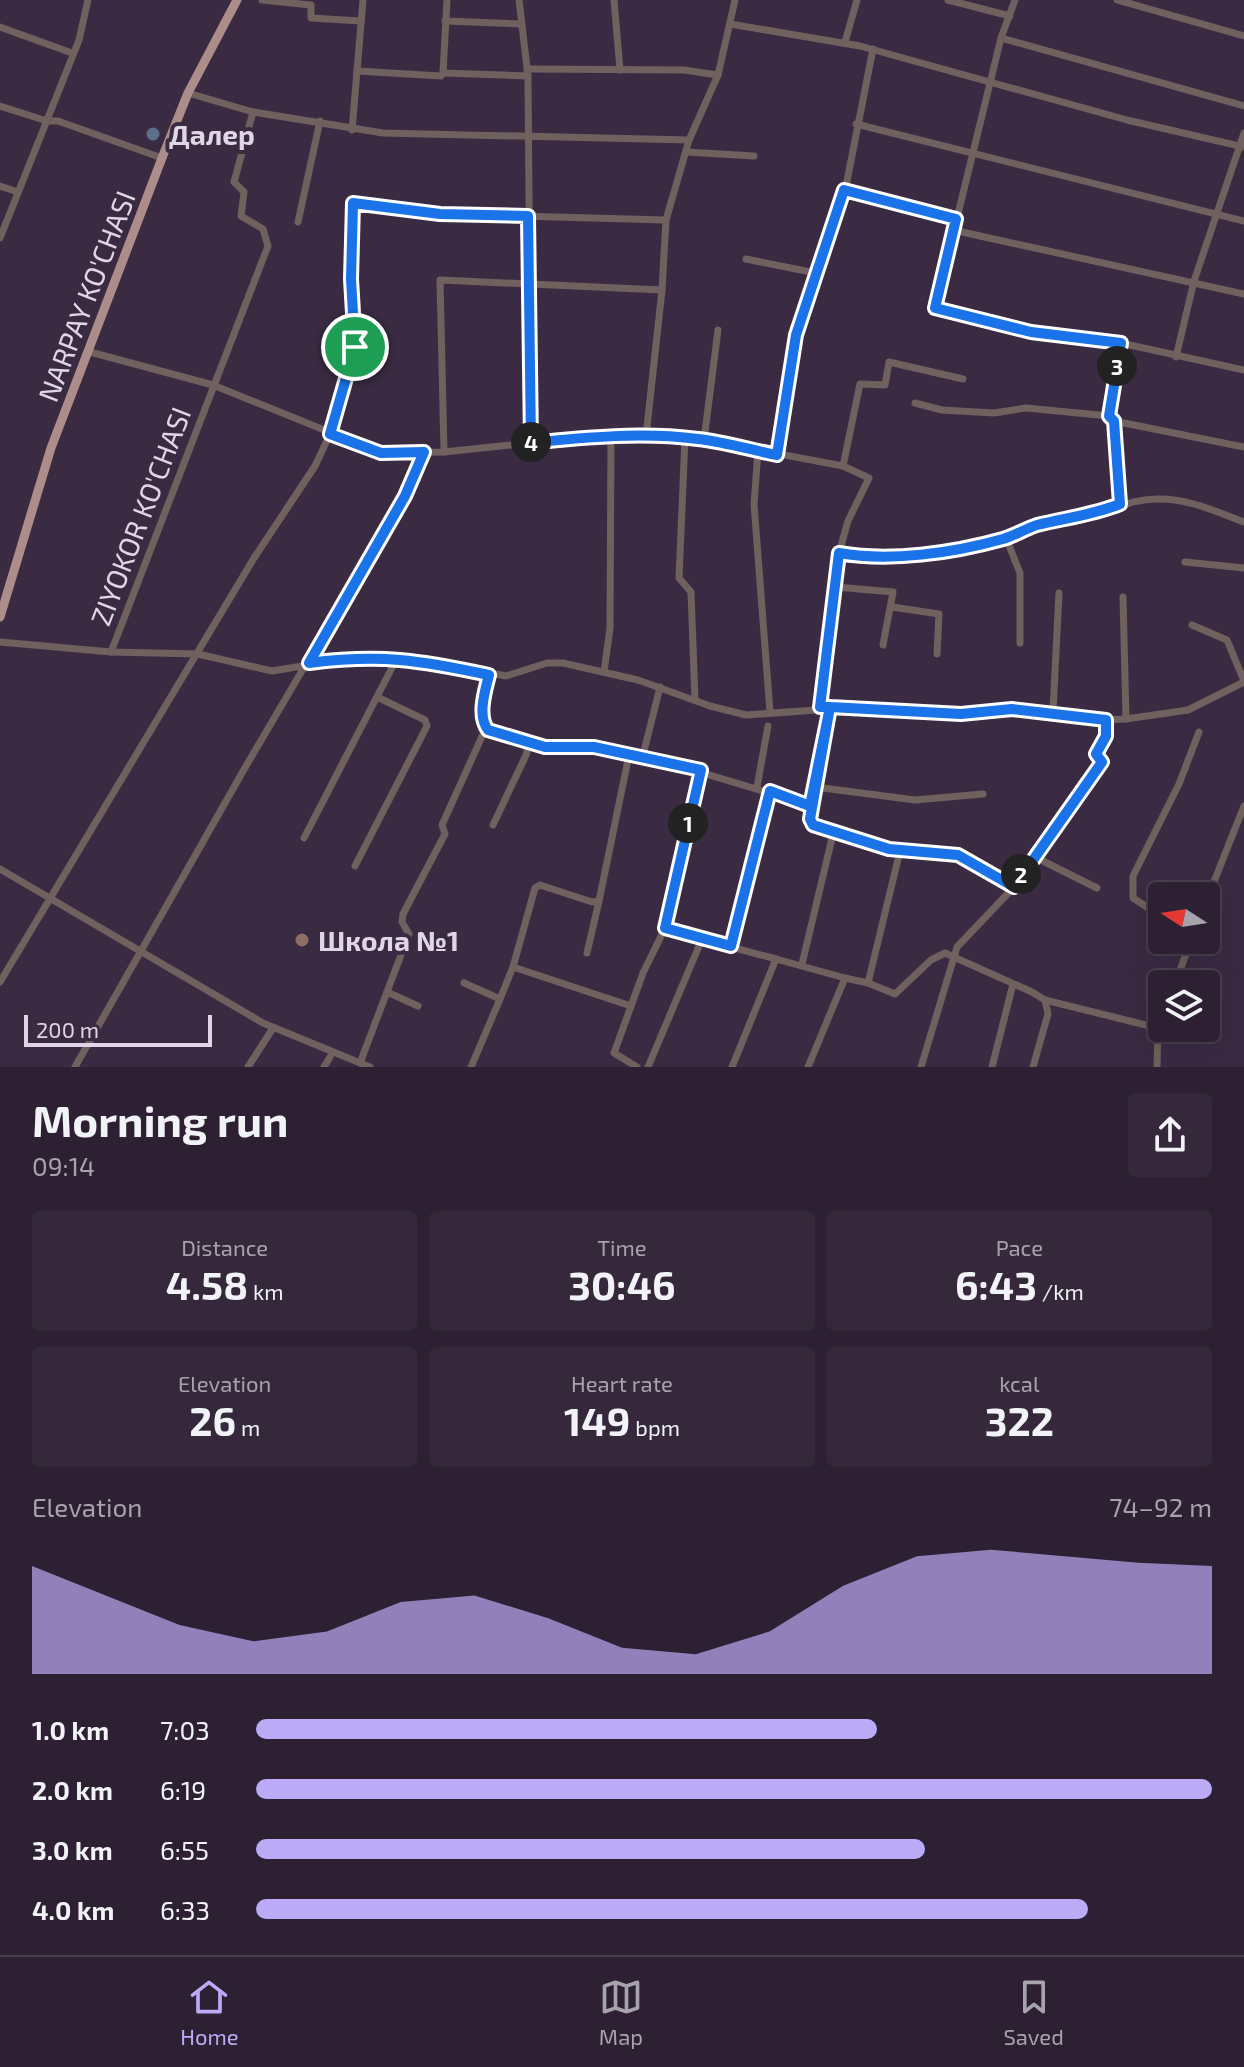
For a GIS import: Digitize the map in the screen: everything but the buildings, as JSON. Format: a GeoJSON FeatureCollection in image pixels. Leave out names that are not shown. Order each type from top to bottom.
{"type":"FeatureCollection","features":[{"type":"Feature","properties":{"kind":"main road","name":"NARPAY KO'CHASI"},"geometry":{"type":"LineString","coordinates":[[0,617],[51,448],[162,158],[188,93],[237,0]]}},
{"type":"Feature","properties":{"kind":"street"},"geometry":{"type":"LineString","coordinates":[[0,238],[47,121],[88,0]]}},
{"type":"Feature","properties":{"kind":"street"},"geometry":{"type":"LineString","coordinates":[[262,0],[311,5],[311,18],[361,21]]}},
{"type":"Feature","properties":{"kind":"street"},"geometry":{"type":"LineString","coordinates":[[352,130],[363,0]]}},
{"type":"Feature","properties":{"kind":"street"},"geometry":{"type":"LineString","coordinates":[[443,73],[447,0]]}},
{"type":"Feature","properties":{"kind":"street"},"geometry":{"type":"LineString","coordinates":[[519,0],[527,72],[531,443]]}},
{"type":"Feature","properties":{"kind":"street"},"geometry":{"type":"LineString","coordinates":[[614,0],[620,70]]}},
{"type":"Feature","properties":{"kind":"street"},"geometry":{"type":"LineString","coordinates":[[646,436],[662,290],[666,220],[689,140],[718,75],[735,0]]}},
{"type":"Feature","properties":{"kind":"street"},"geometry":{"type":"LineString","coordinates":[[845,42],[857,0]]}},
{"type":"Feature","properties":{"kind":"street"},"geometry":{"type":"LineString","coordinates":[[948,0],[1010,16]]}},
{"type":"Feature","properties":{"kind":"street"},"geometry":{"type":"LineString","coordinates":[[1015,0],[1001,38],[935,308],[1031,332],[1121,343],[1244,370]]}},
{"type":"Feature","properties":{"kind":"street"},"geometry":{"type":"LineString","coordinates":[[1117,0],[1244,36]]}},
{"type":"Feature","properties":{"kind":"street"},"geometry":{"type":"LineString","coordinates":[[445,21],[521,24]]}},
{"type":"Feature","properties":{"kind":"street"},"geometry":{"type":"LineString","coordinates":[[730,24],[845,42],[1242,147]]}},
{"type":"Feature","properties":{"kind":"street"},"geometry":{"type":"LineString","coordinates":[[0,27],[72,53]]}},
{"type":"Feature","properties":{"kind":"street"},"geometry":{"type":"LineString","coordinates":[[1001,38],[1244,106]]}},
{"type":"Feature","properties":{"kind":"street"},"geometry":{"type":"LineString","coordinates":[[777,455],[796,335],[844,190],[873,49]]}},
{"type":"Feature","properties":{"kind":"street"},"geometry":{"type":"LineString","coordinates":[[357,71],[441,76],[443,73],[684,70],[718,75]]}},
{"type":"Feature","properties":{"kind":"street"},"geometry":{"type":"LineString","coordinates":[[188,93],[253,112],[320,121],[352,130],[420,136],[689,140]]}},
{"type":"Feature","properties":{"kind":"street"},"geometry":{"type":"LineString","coordinates":[[0,106],[47,121],[58,121],[162,158]]}},
{"type":"Feature","properties":{"kind":"street","name":"ZIYOKOR KO'CHASI"},"geometry":{"type":"LineString","coordinates":[[111,652],[268,246],[263,229],[241,216],[244,192],[234,182],[253,112]]}},
{"type":"Feature","properties":{"kind":"street"},"geometry":{"type":"LineString","coordinates":[[298,222],[320,121]]}},
{"type":"Feature","properties":{"kind":"street"},"geometry":{"type":"LineString","coordinates":[[856,124],[1244,221]]}},
{"type":"Feature","properties":{"kind":"street"},"geometry":{"type":"LineString","coordinates":[[1176,357],[1194,281],[1242,147],[1244,133]]}},
{"type":"Feature","properties":{"kind":"street"},"geometry":{"type":"LineString","coordinates":[[686,152],[754,156]]}},
{"type":"Feature","properties":{"kind":"street"},"geometry":{"type":"LineString","coordinates":[[0,186],[18,192]]}},
{"type":"Feature","properties":{"kind":"street"},"geometry":{"type":"LineString","coordinates":[[844,190],[956,219]]}},
{"type":"Feature","properties":{"kind":"street"},"geometry":{"type":"LineString","coordinates":[[0,982],[284,509],[315,466],[330,434],[355,354],[351,279],[353,203],[440,214],[666,220]]}},
{"type":"Feature","properties":{"kind":"street"},"geometry":{"type":"LineString","coordinates":[[953,230],[1244,294]]}},
{"type":"Feature","properties":{"kind":"street"},"geometry":{"type":"LineString","coordinates":[[746,259],[816,273]]}},
{"type":"Feature","properties":{"kind":"street"},"geometry":{"type":"LineString","coordinates":[[444,452],[440,280],[662,290]]}},
{"type":"Feature","properties":{"kind":"street"},"geometry":{"type":"LineString","coordinates":[[704,440],[718,330]]}},
{"type":"Feature","properties":{"kind":"street"},"geometry":{"type":"LineString","coordinates":[[1120,504],[1112,418],[1121,343]]}},
{"type":"Feature","properties":{"kind":"street"},"geometry":{"type":"LineString","coordinates":[[90,352],[213,385],[381,453],[444,452],[611,435],[646,436],[704,440],[843,466],[869,478],[848,521],[839,553],[820,707]]}},
{"type":"Feature","properties":{"kind":"street"},"geometry":{"type":"LineString","coordinates":[[843,466],[860,384],[885,385],[889,362],[963,379]]}},
{"type":"Feature","properties":{"kind":"street"},"geometry":{"type":"LineString","coordinates":[[915,403],[942,410],[994,413],[1026,408],[1112,418],[1244,447]]}},
{"type":"Feature","properties":{"kind":"street"},"geometry":{"type":"LineString","coordinates":[[604,672],[610,628],[611,435]]}},
{"type":"Feature","properties":{"kind":"street"},"geometry":{"type":"LineString","coordinates":[[685,438],[679,578],[691,592],[695,700]]}},
{"type":"Feature","properties":{"kind":"street"},"geometry":{"type":"LineString","coordinates":[[758,451],[754,504],[770,712]]}},
{"type":"Feature","properties":{"kind":"street"},"geometry":{"type":"LineString","coordinates":[[75,1067],[139,951],[405,496],[424,452]]}},
{"type":"Feature","properties":{"kind":"street"},"geometry":{"type":"LineString","coordinates":[[839,553],[870,559],[947,550],[1006,538],[1031,527],[1154,498],[1184,500],[1244,522]]}},
{"type":"Feature","properties":{"kind":"street"},"geometry":{"type":"LineString","coordinates":[[1006,538],[1020,573],[1020,643]]}},
{"type":"Feature","properties":{"kind":"street"},"geometry":{"type":"LineString","coordinates":[[1185,562],[1244,568]]}},
{"type":"Feature","properties":{"kind":"street"},"geometry":{"type":"LineString","coordinates":[[836,587],[893,592],[883,645]]}},
{"type":"Feature","properties":{"kind":"street"},"geometry":{"type":"LineString","coordinates":[[1053,711],[1059,593]]}},
{"type":"Feature","properties":{"kind":"street"},"geometry":{"type":"LineString","coordinates":[[1123,597],[1126,719]]}},
{"type":"Feature","properties":{"kind":"street"},"geometry":{"type":"LineString","coordinates":[[892,607],[939,614],[937,654]]}},
{"type":"Feature","properties":{"kind":"street"},"geometry":{"type":"LineString","coordinates":[[0,642],[111,652],[198,654],[272,671],[357,657],[397,658],[506,676],[547,663],[563,663],[660,687],[746,715],[820,707],[859,707],[907,714],[961,714],[1012,709],[1053,711],[1106,720],[1188,710],[1244,682],[1227,640],[1192,625]]}},
{"type":"Feature","properties":{"kind":"street"},"geometry":{"type":"LineString","coordinates":[[304,838],[397,658]]}},
{"type":"Feature","properties":{"kind":"street"},"geometry":{"type":"LineString","coordinates":[[489,675],[482,713],[483,724],[488,730],[545,747],[594,747],[643,755],[757,787],[810,806]]}},
{"type":"Feature","properties":{"kind":"street"},"geometry":{"type":"LineString","coordinates":[[643,755],[660,687]]}},
{"type":"Feature","properties":{"kind":"street"},"geometry":{"type":"LineString","coordinates":[[355,866],[427,726],[425,720],[379,698]]}},
{"type":"Feature","properties":{"kind":"street"},"geometry":{"type":"LineString","coordinates":[[830,707],[810,806],[813,825],[833,834],[900,851],[958,855],[1014,887]]}},
{"type":"Feature","properties":{"kind":"street"},"geometry":{"type":"LineString","coordinates":[[921,1067],[953,956],[981,918],[1014,887],[1102,762],[1096,754],[1106,736],[1106,720]]}},
{"type":"Feature","properties":{"kind":"street"},"geometry":{"type":"LineString","coordinates":[[757,787],[768,726]]}},
{"type":"Feature","properties":{"kind":"street"},"geometry":{"type":"LineString","coordinates":[[360,1063],[409,934],[402,922],[403,914],[439,848],[445,834],[442,825],[484,732],[488,730]]}},
{"type":"Feature","properties":{"kind":"street"},"geometry":{"type":"LineString","coordinates":[[1148,908],[1133,898],[1133,876],[1179,784],[1199,732]]}},
{"type":"Feature","properties":{"kind":"street"},"geometry":{"type":"LineString","coordinates":[[493,825],[527,753],[527,743]]}},
{"type":"Feature","properties":{"kind":"street"},"geometry":{"type":"LineString","coordinates":[[587,953],[629,755]]}},
{"type":"Feature","properties":{"kind":"street"},"geometry":{"type":"LineString","coordinates":[[637,1067],[614,1053],[665,928],[701,770]]}},
{"type":"Feature","properties":{"kind":"street"},"geometry":{"type":"LineString","coordinates":[[815,787],[915,800],[983,794]]}},
{"type":"Feature","properties":{"kind":"street"},"geometry":{"type":"LineString","coordinates":[[731,946],[770,791]]}},
{"type":"Feature","properties":{"kind":"street"},"geometry":{"type":"LineString","coordinates":[[1214,882],[1244,806]]}},
{"type":"Feature","properties":{"kind":"street"},"geometry":{"type":"LineString","coordinates":[[802,964],[833,834]]}},
{"type":"Feature","properties":{"kind":"street"},"geometry":{"type":"LineString","coordinates":[[868,983],[900,851]]}},
{"type":"Feature","properties":{"kind":"street"},"geometry":{"type":"LineString","coordinates":[[1035,857],[1097,888]]}},
{"type":"Feature","properties":{"kind":"street"},"geometry":{"type":"LineString","coordinates":[[0,869],[273,1028],[370,1067]]}},
{"type":"Feature","properties":{"kind":"street"},"geometry":{"type":"LineString","coordinates":[[471,1067],[513,967],[535,888],[540,885],[592,902],[599,901]]}},
{"type":"Feature","properties":{"kind":"street"},"geometry":{"type":"LineString","coordinates":[[665,928],[802,964],[895,994],[931,960],[945,953],[1045,1000],[1148,1026]]}},
{"type":"Feature","properties":{"kind":"street"},"geometry":{"type":"LineString","coordinates":[[648,1067],[702,939]]}},
{"type":"Feature","properties":{"kind":"street"},"geometry":{"type":"LineString","coordinates":[[732,1067],[776,959]]}},
{"type":"Feature","properties":{"kind":"street"},"geometry":{"type":"LineString","coordinates":[[513,967],[631,1006]]}},
{"type":"Feature","properties":{"kind":"street"},"geometry":{"type":"LineString","coordinates":[[808,1067],[845,978]]}},
{"type":"Feature","properties":{"kind":"street"},"geometry":{"type":"LineString","coordinates":[[464,983],[500,999]]}},
{"type":"Feature","properties":{"kind":"street"},"geometry":{"type":"LineString","coordinates":[[992,1067],[1013,984]]}},
{"type":"Feature","properties":{"kind":"street"},"geometry":{"type":"LineString","coordinates":[[387,992],[418,1006]]}},
{"type":"Feature","properties":{"kind":"street"},"geometry":{"type":"LineString","coordinates":[[1033,1067],[1048,1014],[1045,1000]]}},
{"type":"Feature","properties":{"kind":"street"},"geometry":{"type":"LineString","coordinates":[[248,1067],[273,1028]]}},
{"type":"Feature","properties":{"kind":"street"},"geometry":{"type":"LineString","coordinates":[[1157,1067],[1158,1042]]}},
{"type":"Feature","properties":{"kind":"street"},"geometry":{"type":"LineString","coordinates":[[324,1067],[333,1052]]}},
{"type":"Feature","properties":{"kind":"place","name":"Далер"},"geometry":{"type":"Point","coordinates":[153,134]}},
{"type":"Feature","properties":{"kind":"place","name":"Школа №1"},"geometry":{"type":"Point","coordinates":[302,940]}},
{"type":"Feature","properties":{"kind":"route"},"geometry":{"type":"LineString","coordinates":[[355,347],[330,434],[381,453],[424,452],[405,496],[309,663],[357,657],[412,658],[489,675],[482,713],[483,724],[488,730],[545,747],[571,744],[594,747],[643,755],[701,770],[665,928],[731,946],[770,791],[810,806],[830,707],[859,707],[907,714],[961,714],[1012,709],[1053,711],[1106,720],[1106,736],[1096,754],[1102,762],[1022,871],[1014,887],[958,855],[889,849],[833,834],[829,829],[813,825],[810,819],[830,707],[820,707],[839,553],[870,559],[947,550],[1006,538],[1031,527],[1100,512],[1120,504],[1114,421],[1109,416],[1121,343],[1031,332],[935,308],[956,219],[844,190],[830,241],[796,335],[777,455],[700,439],[646,436],[596,436],[531,443],[528,216],[440,214],[353,203],[351,279],[355,347]]}}]}
